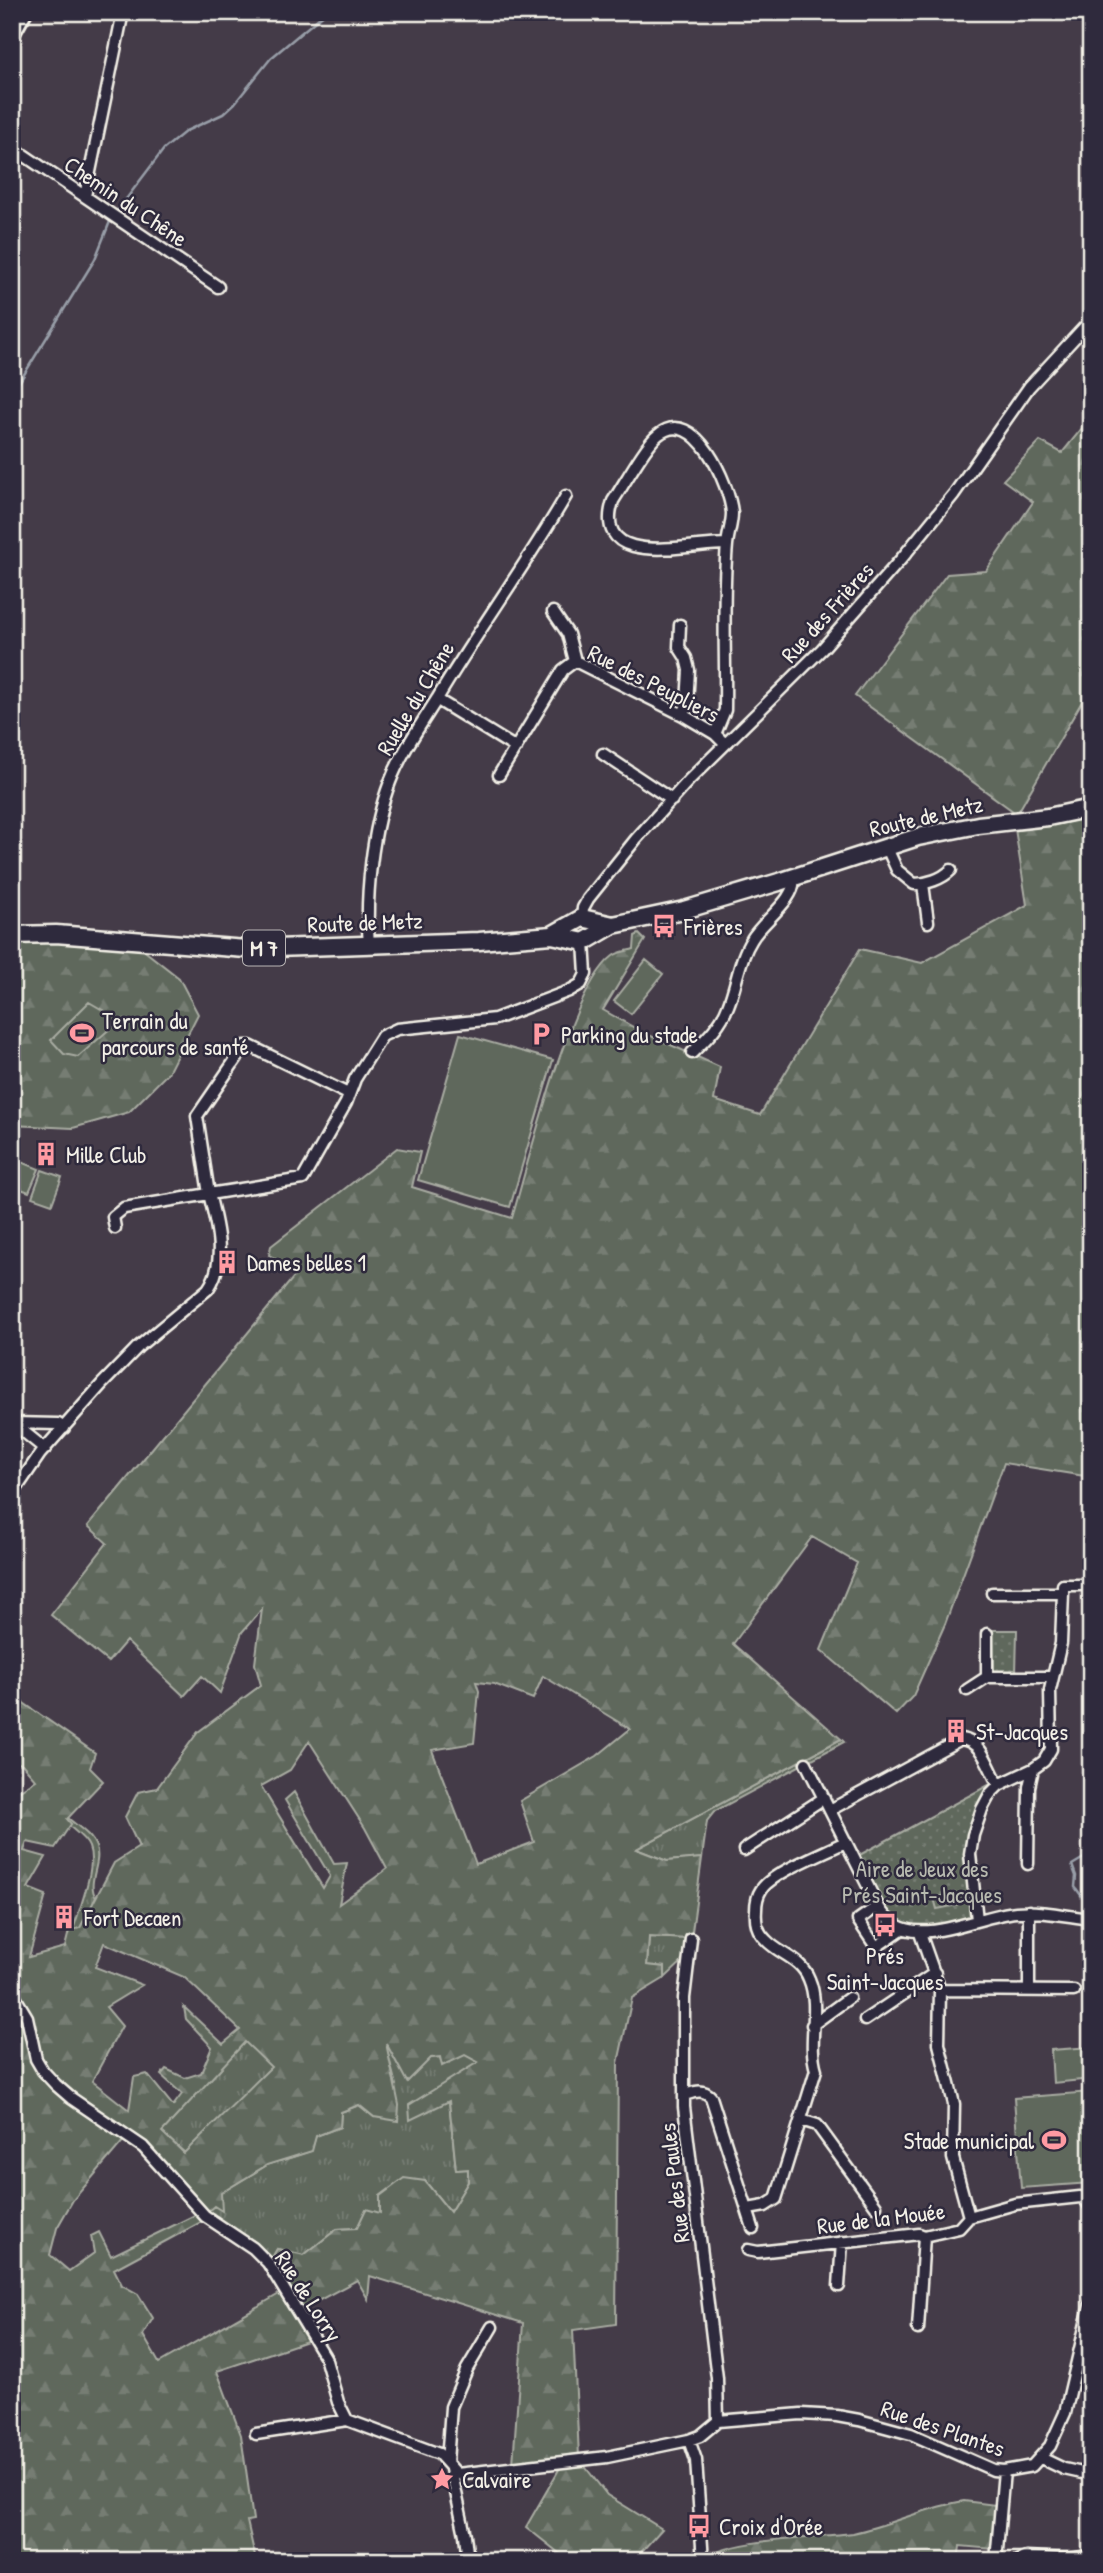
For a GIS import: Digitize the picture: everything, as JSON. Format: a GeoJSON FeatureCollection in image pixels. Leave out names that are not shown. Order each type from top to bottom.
{"type":"FeatureCollection","features":[{"type":"Feature","properties":{"kind":"main road","name":"Route de Metz"},"geometry":{"type":"LineString","coordinates":[[12,935],[56,934],[246,949],[479,941],[552,935],[684,910],[793,878],[886,846],[947,830],[1048,817],[1091,808]]}},
{"type":"Feature","properties":{"kind":"street"},"geometry":{"type":"LineString","coordinates":[[12,35],[25,12]]}},
{"type":"Feature","properties":{"kind":"street"},"geometry":{"type":"LineString","coordinates":[[85,196],[123,12]]}},
{"type":"Feature","properties":{"kind":"street","name":"Chemin du Chêne"},"geometry":{"type":"LineString","coordinates":[[12,147],[218,287]]}},
{"type":"Feature","properties":{"kind":"street","name":"Rue des Frières"},"geometry":{"type":"LineString","coordinates":[[583,930],[583,908],[636,839],[725,744],[822,649],[902,558],[954,495],[1029,387],[1091,320]]}},
{"type":"Feature","properties":{"kind":"street"},"geometry":{"type":"LineString","coordinates":[[715,734],[725,710],[727,544],[732,511],[721,480],[702,441],[691,432],[675,428],[656,435],[613,501],[610,512],[612,532],[624,543],[645,550],[727,544]]}},
{"type":"Feature","properties":{"kind":"street","name":"Ruelle du Chêne"},"geometry":{"type":"LineString","coordinates":[[369,946],[374,846],[381,811],[394,773],[480,628],[566,496]]}},
{"type":"Feature","properties":{"kind":"street"},"geometry":{"type":"LineString","coordinates":[[552,612],[568,634],[575,662]]}},
{"type":"Feature","properties":{"kind":"street"},"geometry":{"type":"LineString","coordinates":[[680,625],[680,647],[689,670],[687,704],[682,716]]}},
{"type":"Feature","properties":{"kind":"street","name":"Rue des Peupliers"},"geometry":{"type":"LineString","coordinates":[[499,775],[563,670],[575,662],[715,734],[725,744]]}},
{"type":"Feature","properties":{"kind":"street"},"geometry":{"type":"LineString","coordinates":[[441,702],[516,748]]}},
{"type":"Feature","properties":{"kind":"street"},"geometry":{"type":"LineString","coordinates":[[603,754],[672,800]]}},
{"type":"Feature","properties":{"kind":"street"},"geometry":{"type":"LineString","coordinates":[[886,846],[891,861],[905,879],[914,884],[923,884],[951,870]]}},
{"type":"Feature","properties":{"kind":"street"},"geometry":{"type":"LineString","coordinates":[[692,1053],[713,1033],[728,1008],[750,941],[791,894],[793,878]]}},
{"type":"Feature","properties":{"kind":"street"},"geometry":{"type":"LineString","coordinates":[[923,884],[928,922]]}},
{"type":"Feature","properties":{"kind":"street"},"geometry":{"type":"LineString","coordinates":[[114,1228],[113,1217],[124,1208],[303,1179],[346,1103],[348,1094],[376,1042],[389,1031],[495,1018],[576,988],[586,974],[583,930]]}},
{"type":"Feature","properties":{"kind":"street"},"geometry":{"type":"LineString","coordinates":[[12,1495],[45,1449],[102,1384],[138,1347],[208,1289],[214,1280],[220,1259],[197,1116],[245,1046],[250,1046],[348,1094]]}},
{"type":"Feature","properties":{"kind":"street"},"geometry":{"type":"LineString","coordinates":[[12,1423],[58,1424],[64,1428]]}},
{"type":"Feature","properties":{"kind":"street"},"geometry":{"type":"LineString","coordinates":[[12,1423],[45,1449]]}},
{"type":"Feature","properties":{"kind":"street"},"geometry":{"type":"LineString","coordinates":[[977,1920],[970,1854],[973,1835],[990,1794],[999,1786],[1033,1769],[1044,1760],[1051,1749],[1049,1705],[1052,1677],[1062,1643],[1063,1585],[1091,1585]]}},
{"type":"Feature","properties":{"kind":"street"},"geometry":{"type":"LineString","coordinates":[[992,1593],[1063,1593]]}},
{"type":"Feature","properties":{"kind":"street"},"geometry":{"type":"LineString","coordinates":[[986,1676],[987,1634]]}},
{"type":"Feature","properties":{"kind":"street"},"geometry":{"type":"LineString","coordinates":[[967,1690],[986,1676],[1052,1677]]}},
{"type":"Feature","properties":{"kind":"street"},"geometry":{"type":"LineString","coordinates":[[830,1810],[961,1740],[969,1740],[981,1750],[999,1786]]}},
{"type":"Feature","properties":{"kind":"street"},"geometry":{"type":"LineString","coordinates":[[806,1763],[878,1906],[887,1920],[902,1929],[920,1933],[1012,1912],[1029,1911],[1091,1919]]}},
{"type":"Feature","properties":{"kind":"street"},"geometry":{"type":"LineString","coordinates":[[1028,1864],[1029,1787],[1033,1769]]}},
{"type":"Feature","properties":{"kind":"street"},"geometry":{"type":"LineString","coordinates":[[744,1850],[824,1798]]}},
{"type":"Feature","properties":{"kind":"street"},"geometry":{"type":"LineString","coordinates":[[748,2208],[765,2206],[776,2199],[816,2070],[811,2055],[813,1991],[809,1978],[797,1961],[766,1941],[758,1929],[756,1902],[761,1889],[772,1878],[845,1842]]}},
{"type":"Feature","properties":{"kind":"street"},"geometry":{"type":"LineString","coordinates":[[878,1906],[858,1920],[876,1947],[902,1929]]}},
{"type":"Feature","properties":{"kind":"street"},"geometry":{"type":"LineString","coordinates":[[1029,1911],[1029,1990]]}},
{"type":"Feature","properties":{"kind":"street"},"geometry":{"type":"LineString","coordinates":[[920,1933],[940,1990],[939,2045],[954,2104],[953,2158],[969,2217]]}},
{"type":"Feature","properties":{"kind":"street","name":"Rue des Paules"},"geometry":{"type":"LineString","coordinates":[[691,1939],[684,1998],[684,2095],[717,2378],[718,2421]]}},
{"type":"Feature","properties":{"kind":"street"},"geometry":{"type":"LineString","coordinates":[[866,2021],[935,1973]]}},
{"type":"Feature","properties":{"kind":"street"},"geometry":{"type":"LineString","coordinates":[[940,1990],[1074,1992]]}},
{"type":"Feature","properties":{"kind":"street","name":"Rue de Lorry"},"geometry":{"type":"LineString","coordinates":[[12,1992],[27,2017],[37,2059],[43,2071],[71,2098],[143,2147],[205,2216],[253,2248],[268,2263],[326,2357],[338,2402],[347,2420]]}},
{"type":"Feature","properties":{"kind":"street"},"geometry":{"type":"LineString","coordinates":[[812,2025],[849,1998]]}},
{"type":"Feature","properties":{"kind":"street"},"geometry":{"type":"LineString","coordinates":[[684,2095],[700,2091],[707,2092],[711,2097],[753,2228]]}},
{"type":"Feature","properties":{"kind":"street"},"geometry":{"type":"LineString","coordinates":[[801,2120],[817,2125],[876,2206]]}},
{"type":"Feature","properties":{"kind":"street","name":"Rue de la Mouée"},"geometry":{"type":"LineString","coordinates":[[748,2250],[758,2252],[919,2234],[924,2236],[959,2228],[969,2217],[1015,2204],[1080,2197],[1084,2198],[1091,2208]]}},
{"type":"Feature","properties":{"kind":"street"},"geometry":{"type":"LineString","coordinates":[[918,2329],[924,2236]]}},
{"type":"Feature","properties":{"kind":"street"},"geometry":{"type":"LineString","coordinates":[[839,2286],[842,2242]]}},
{"type":"Feature","properties":{"kind":"street"},"geometry":{"type":"LineString","coordinates":[[1091,2302],[1065,2413],[1050,2446],[1041,2458],[1065,2469],[1091,2475]]}},
{"type":"Feature","properties":{"kind":"street"},"geometry":{"type":"LineString","coordinates":[[468,2561],[466,2535],[449,2465],[451,2407],[467,2369],[492,2327]]}},
{"type":"Feature","properties":{"kind":"street","name":"Rue des Plantes"},"geometry":{"type":"LineString","coordinates":[[718,2421],[802,2414],[859,2420],[911,2434],[993,2470],[1004,2471],[1032,2466],[1041,2458]]}},
{"type":"Feature","properties":{"kind":"street"},"geometry":{"type":"LineString","coordinates":[[256,2434],[347,2420],[427,2448],[439,2454],[457,2474],[464,2475],[607,2457],[689,2440],[718,2421]]}},
{"type":"Feature","properties":{"kind":"street"},"geometry":{"type":"LineString","coordinates":[[689,2440],[696,2460],[703,2561]]}},
{"type":"Feature","properties":{"kind":"street"},"geometry":{"type":"LineString","coordinates":[[996,2561],[1004,2471]]}},
{"type":"Feature","properties":{"kind":"street"},"geometry":{"type":"LineString","coordinates":[[1017,2561],[1026,2557],[1091,2556]]}},
{"type":"Feature","properties":{"kind":"green space"},"geometry":{"type":"Polygon","coordinates":[[[1091,417],[1091,692],[1088,691],[1017,814],[855,696],[947,574],[986,571],[1033,502],[1003,480],[1040,441],[1062,453],[1091,417]]]}},
{"type":"Feature","properties":{"kind":"green space"},"geometry":{"type":"Polygon","coordinates":[[[1091,817],[1091,1477],[1004,1463],[945,1624],[913,1696],[896,1714],[821,1650],[857,1563],[812,1537],[733,1644],[841,1739],[636,1849],[667,1861],[702,1858],[691,1939],[649,1937],[647,1965],[665,1967],[665,1978],[632,1998],[618,2063],[616,2324],[573,2330],[579,2457],[513,2464],[523,2323],[370,2276],[368,2299],[357,2280],[303,2309],[272,2258],[277,2249],[304,2255],[337,2229],[357,2228],[366,2209],[380,2213],[380,2196],[404,2178],[425,2181],[450,2212],[468,2182],[468,2169],[456,2170],[449,2101],[410,2120],[409,2105],[478,2062],[465,2055],[442,2066],[440,2057],[431,2058],[407,2082],[386,2043],[399,2105],[398,2121],[374,2117],[359,2105],[341,2112],[340,2127],[316,2136],[312,2151],[267,2165],[221,2193],[222,2211],[214,2206],[207,2212],[158,2157],[124,2140],[73,2200],[57,2228],[50,2255],[69,2271],[94,2253],[91,2236],[99,2232],[111,2256],[195,2215],[203,2221],[114,2269],[122,2285],[138,2294],[153,2318],[143,2335],[159,2363],[281,2293],[310,2340],[217,2371],[241,2435],[253,2520],[247,2521],[256,2561],[12,2561],[12,1795],[36,1780],[22,1764],[12,1762],[12,1695],[95,1753],[90,1768],[103,1781],[67,1819],[71,1824],[55,1848],[27,1842],[24,1851],[46,1857],[28,1888],[46,1895],[29,1957],[65,1947],[69,1931],[80,1928],[114,1863],[139,1847],[125,1817],[138,1792],[157,1788],[198,1732],[261,1685],[255,1664],[262,1609],[242,1632],[220,1693],[202,1676],[184,1696],[126,1641],[108,1662],[51,1615],[107,1543],[88,1526],[298,1272],[269,1255],[271,1246],[397,1148],[420,1152],[412,1187],[512,1218],[540,1118],[581,1002],[597,974],[613,956],[634,949],[635,936],[639,934],[645,940],[603,1010],[642,1032],[720,1067],[714,1100],[760,1115],[860,949],[922,963],[1027,905],[1015,829],[1091,817]],[[543,1676],[533,1699],[494,1684],[476,1682],[479,1691],[474,1743],[432,1750],[476,1864],[534,1842],[520,1801],[597,1756],[630,1729],[543,1676]],[[309,1741],[290,1770],[261,1786],[323,1888],[330,1876],[285,1800],[294,1792],[334,1864],[347,1863],[339,1904],[387,1869],[365,1828],[309,1741]],[[104,1943],[95,1967],[142,1985],[106,2007],[122,2026],[92,2081],[129,2110],[134,2077],[147,2074],[173,2106],[182,2094],[161,2075],[166,2069],[185,2078],[201,2073],[212,2047],[186,2019],[184,2007],[223,2044],[240,2030],[184,1977],[104,1943]],[[245,2042],[162,2132],[184,2153],[271,2067],[245,2042]]]}},
{"type":"Feature","properties":{"kind":"green space"},"geometry":{"type":"Polygon","coordinates":[[[50,941],[137,945],[179,978],[198,1014],[168,1073],[129,1112],[73,1128],[12,1125],[12,943],[50,941]]]}},
{"type":"Feature","properties":{"kind":"green space"},"geometry":{"type":"Polygon","coordinates":[[[646,960],[663,974],[631,1014],[614,1001],[646,960]]]}},
{"type":"Feature","properties":{"kind":"green space","name":"Terrain du parcours de santé"},"geometry":{"type":"Polygon","coordinates":[[[89,1002],[106,1012],[113,1026],[78,1057],[64,1054],[51,1040],[89,1002]]]}},
{"type":"Feature","properties":{"kind":"green space"},"geometry":{"type":"Polygon","coordinates":[[[460,1034],[553,1060],[510,1207],[418,1180],[460,1034]]]}},
{"type":"Feature","properties":{"kind":"green space"},"geometry":{"type":"Polygon","coordinates":[[[12,1158],[39,1169],[29,1192],[21,1189],[12,1209],[12,1158]]]}},
{"type":"Feature","properties":{"kind":"green space"},"geometry":{"type":"Polygon","coordinates":[[[42,1170],[62,1177],[52,1204],[32,1197],[42,1170]]]}},
{"type":"Feature","properties":{"kind":"green space"},"geometry":{"type":"Polygon","coordinates":[[[993,1630],[1017,1630],[1016,1674],[994,1674],[993,1630]]]}},
{"type":"Feature","properties":{"kind":"green space"},"geometry":{"type":"Polygon","coordinates":[[[841,1739],[844,1742],[715,1811],[707,1821],[702,1858],[667,1861],[636,1849],[841,1739]]]}},
{"type":"Feature","properties":{"kind":"green space","name":"Aire de Jeux des Prés Saint-Jacques"},"geometry":{"type":"Polygon","coordinates":[[[996,1781],[973,1835],[977,1920],[920,1933],[893,1925],[854,1858],[996,1781]]]}},
{"type":"Feature","properties":{"kind":"green space"},"geometry":{"type":"Polygon","coordinates":[[[68,1818],[91,1839],[97,1853],[93,1879],[96,1898],[80,1928],[73,1930],[86,1888],[91,1855],[86,1841],[69,1826],[71,1824],[68,1818]]]}},
{"type":"Feature","properties":{"kind":"green space"},"geometry":{"type":"Polygon","coordinates":[[[954,1893],[957,1905],[937,1909],[934,1898],[954,1893]]]}},
{"type":"Feature","properties":{"kind":"green space"},"geometry":{"type":"Polygon","coordinates":[[[649,1937],[691,1939],[684,1960],[665,1978],[665,1967],[647,1966],[649,1937]]]}},
{"type":"Feature","properties":{"kind":"green space"},"geometry":{"type":"Polygon","coordinates":[[[384,2039],[431,2058],[440,2057],[442,2065],[465,2054],[478,2062],[449,2101],[456,2170],[468,2169],[468,2182],[450,2212],[425,2181],[357,2228],[337,2229],[304,2255],[277,2249],[272,2258],[246,2237],[207,2213],[221,2193],[267,2165],[311,2151],[316,2136],[340,2127],[341,2112],[359,2105],[374,2117],[396,2085],[384,2039]]]}},
{"type":"Feature","properties":{"kind":"green space"},"geometry":{"type":"Polygon","coordinates":[[[245,2041],[272,2067],[185,2153],[161,2132],[245,2041]]]}},
{"type":"Feature","properties":{"kind":"green space"},"geometry":{"type":"Polygon","coordinates":[[[1091,2047],[1091,2079],[1053,2083],[1051,2050],[1091,2047]]]}},
{"type":"Feature","properties":{"kind":"green space","name":"Stade municipal"},"geometry":{"type":"Polygon","coordinates":[[[1091,2092],[1091,2183],[1021,2188],[1014,2098],[1091,2092]]]}},
{"type":"Feature","properties":{"kind":"green space"},"geometry":{"type":"Polygon","coordinates":[[[583,2464],[607,2495],[662,2529],[633,2561],[569,2561],[526,2527],[561,2466],[583,2464]]]}},
{"type":"Feature","properties":{"kind":"green space"},"geometry":{"type":"Polygon","coordinates":[[[964,2501],[996,2505],[993,2549],[960,2546],[958,2561],[703,2561],[729,2548],[773,2540],[853,2533],[964,2501]]]}},
{"type":"Feature","properties":{"kind":"waterway"},"geometry":{"type":"LineString","coordinates":[[12,394],[95,259],[111,219],[164,149],[186,131],[223,114],[271,58],[326,12]]}},
{"type":"Feature","properties":{"kind":"waterway"},"geometry":{"type":"LineString","coordinates":[[1091,1778],[1091,1822]]}},
{"type":"Feature","properties":{"kind":"waterway"},"geometry":{"type":"LineString","coordinates":[[1083,1913],[1086,1902],[1075,1887],[1076,1876],[1072,1865],[1087,1856],[1091,1849]]}},
{"type":"Feature","properties":{"kind":"place","name":"Frières"},"geometry":{"type":"Point","coordinates":[664,926]}},
{"type":"Feature","properties":{"kind":"place","name":"Terrain du parcours de santé"},"geometry":{"type":"Point","coordinates":[82,1033]}},
{"type":"Feature","properties":{"kind":"place","name":"Parking du stade"},"geometry":{"type":"Point","coordinates":[541,1034]}},
{"type":"Feature","properties":{"kind":"place","name":"Mille Club"},"geometry":{"type":"Point","coordinates":[46,1154]}},
{"type":"Feature","properties":{"kind":"place","name":"Dames belles 1"},"geometry":{"type":"Point","coordinates":[227,1262]}},
{"type":"Feature","properties":{"kind":"place","name":"St-Jacques"},"geometry":{"type":"Point","coordinates":[956,1731]}},
{"type":"Feature","properties":{"kind":"place","name":"Fort Decaen"},"geometry":{"type":"Point","coordinates":[64,1917]}},
{"type":"Feature","properties":{"kind":"place","name":"Prés Saint-Jacques"},"geometry":{"type":"Point","coordinates":[885,1925]}},
{"type":"Feature","properties":{"kind":"place","name":"Stade municipal"},"geometry":{"type":"Point","coordinates":[1054,2140]}},
{"type":"Feature","properties":{"kind":"place","name":"Calvaire"},"geometry":{"type":"Point","coordinates":[442,2479]}},
{"type":"Feature","properties":{"kind":"place","name":"Croix d'Orée"},"geometry":{"type":"Point","coordinates":[699,2526]}}]}
